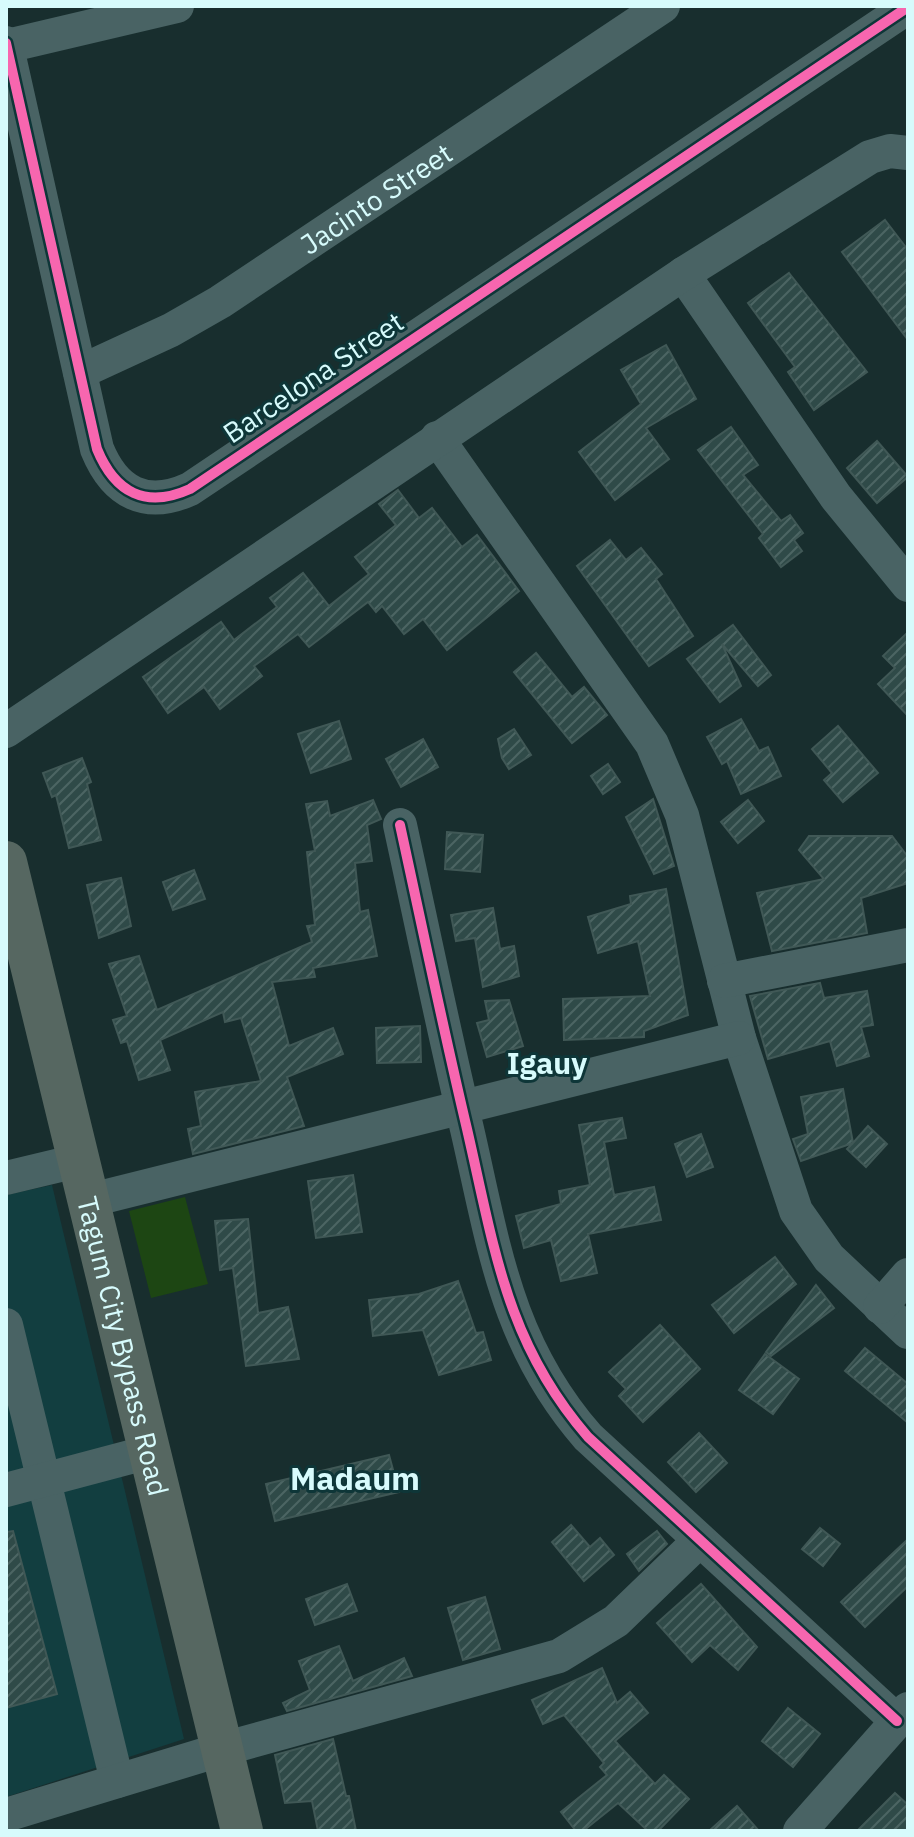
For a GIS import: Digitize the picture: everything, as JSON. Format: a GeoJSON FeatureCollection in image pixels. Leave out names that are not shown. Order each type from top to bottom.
{"type":"FeatureCollection","features":[{"type":"Feature","properties":{"kind":"main road","name":"Tagum City Bypass Road"},"geometry":{"type":"LineString","coordinates":[[6,862],[242,1831]]}},
{"type":"Feature","properties":{"kind":"street"},"geometry":{"type":"LineString","coordinates":[[6,44],[177,6]]}},
{"type":"Feature","properties":{"kind":"street","name":"Jacinto Street"},"geometry":{"type":"LineString","coordinates":[[80,372],[171,330],[220,302],[663,6]]}},
{"type":"Feature","properties":{"kind":"street","name":"Barcelona Street"},"geometry":{"type":"LineString","coordinates":[[6,44],[104,466],[116,481],[133,493],[151,499],[171,498],[190,489],[894,11]]}},
{"type":"Feature","properties":{"kind":"street"},"geometry":{"type":"LineString","coordinates":[[6,731],[683,274],[870,157],[890,151],[908,153]]}},
{"type":"Feature","properties":{"kind":"street"},"geometry":{"type":"LineString","coordinates":[[683,274],[836,497],[908,585]]}},
{"type":"Feature","properties":{"kind":"street"},"geometry":{"type":"LineString","coordinates":[[437,438],[652,744],[682,815],[739,1038],[796,1211],[829,1258],[908,1332]]}},
{"type":"Feature","properties":{"kind":"street"},"geometry":{"type":"LineString","coordinates":[[400,825],[504,1288],[535,1366],[558,1403],[588,1437],[699,1541],[902,1715],[800,1831]]}},
{"type":"Feature","properties":{"kind":"street"},"geometry":{"type":"LineString","coordinates":[[724,981],[908,945]]}},
{"type":"Feature","properties":{"kind":"street"},"geometry":{"type":"LineString","coordinates":[[87,1201],[739,1038]]}},
{"type":"Feature","properties":{"kind":"street"},"geometry":{"type":"LineString","coordinates":[[6,1178],[77,1161]]}},
{"type":"Feature","properties":{"kind":"street"},"geometry":{"type":"LineString","coordinates":[[880,1307],[908,1275]]}},
{"type":"Feature","properties":{"kind":"street"},"geometry":{"type":"LineString","coordinates":[[6,1325],[117,1781]]}},
{"type":"Feature","properties":{"kind":"street"},"geometry":{"type":"LineString","coordinates":[[6,1490],[149,1452]]}},
{"type":"Feature","properties":{"kind":"street"},"geometry":{"type":"LineString","coordinates":[[6,1815],[223,1749],[559,1656],[616,1621],[699,1541]]}},
{"type":"Feature","properties":{"kind":"shaded area"},"geometry":{"type":"Polygon","coordinates":[[[52,1185],[184,1739],[6,1797],[6,1195],[52,1185]]]}},
{"type":"Feature","properties":{"kind":"green space"},"geometry":{"type":"Polygon","coordinates":[[[185,1197],[208,1284],[151,1298],[129,1211],[185,1197]]]}},
{"type":"Feature","properties":{"kind":"building"},"geometry":{"type":"Polygon","coordinates":[[[885,220],[908,250],[908,340],[842,252],[885,220]]]}},
{"type":"Feature","properties":{"kind":"building"},"geometry":{"type":"Polygon","coordinates":[[[789,273],[867,372],[814,410],[788,372],[795,367],[748,303],[789,273]]]}},
{"type":"Feature","properties":{"kind":"building"},"geometry":{"type":"Polygon","coordinates":[[[666,345],[696,399],[646,428],[669,459],[615,500],[579,452],[641,404],[621,370],[666,345]]]}},
{"type":"Feature","properties":{"kind":"building"},"geometry":{"type":"Polygon","coordinates":[[[731,427],[758,465],[743,475],[781,521],[790,515],[803,533],[794,540],[802,551],[781,567],[759,538],[763,534],[698,450],[731,427]]]}},
{"type":"Feature","properties":{"kind":"building"},"geometry":{"type":"Polygon","coordinates":[[[877,441],[908,477],[877,503],[847,468],[877,441]]]}},
{"type":"Feature","properties":{"kind":"building"},"geometry":{"type":"Polygon","coordinates":[[[398,490],[419,518],[432,508],[462,547],[477,535],[519,591],[447,650],[423,619],[404,634],[382,606],[376,612],[368,602],[309,647],[298,634],[254,666],[262,676],[220,709],[204,687],[168,713],[143,677],[221,622],[234,640],[277,607],[270,598],[303,573],[329,606],[369,574],[355,557],[396,525],[379,504],[398,490]]]}},
{"type":"Feature","properties":{"kind":"building"},"geometry":{"type":"Polygon","coordinates":[[[610,540],[626,560],[641,548],[662,574],[656,579],[693,636],[649,666],[577,566],[610,540]]]}},
{"type":"Feature","properties":{"kind":"building"},"geometry":{"type":"Polygon","coordinates":[[[733,625],[771,675],[758,686],[722,644],[741,686],[720,702],[687,659],[733,625]]]}},
{"type":"Feature","properties":{"kind":"building"},"geometry":{"type":"Polygon","coordinates":[[[908,632],[908,716],[878,684],[895,668],[883,656],[908,632]]]}},
{"type":"Feature","properties":{"kind":"building"},"geometry":{"type":"Polygon","coordinates":[[[536,653],[572,697],[584,687],[607,715],[572,743],[514,672],[536,653]]]}},
{"type":"Feature","properties":{"kind":"building"},"geometry":{"type":"Polygon","coordinates":[[[741,719],[759,751],[768,747],[781,776],[741,794],[727,761],[722,764],[707,737],[741,719]]]}},
{"type":"Feature","properties":{"kind":"building"},"geometry":{"type":"Polygon","coordinates":[[[339,721],[351,759],[311,773],[298,734],[339,721]]]}},
{"type":"Feature","properties":{"kind":"building"},"geometry":{"type":"Polygon","coordinates":[[[838,726],[878,773],[843,802],[824,780],[832,773],[812,749],[838,726]]]}},
{"type":"Feature","properties":{"kind":"building"},"geometry":{"type":"Polygon","coordinates":[[[514,729],[531,755],[509,769],[502,758],[498,739],[514,729]]]}},
{"type":"Feature","properties":{"kind":"building"},"geometry":{"type":"Polygon","coordinates":[[[423,739],[438,767],[401,787],[386,759],[423,739]]]}},
{"type":"Feature","properties":{"kind":"building"},"geometry":{"type":"Polygon","coordinates":[[[82,758],[91,782],[87,784],[101,840],[69,848],[56,795],[52,797],[43,773],[82,758]]]}},
{"type":"Feature","properties":{"kind":"building"},"geometry":{"type":"Polygon","coordinates":[[[608,764],[620,782],[603,794],[591,776],[608,764]]]}},
{"type":"Feature","properties":{"kind":"building"},"geometry":{"type":"Polygon","coordinates":[[[653,799],[674,866],[654,874],[626,817],[653,799]]]}},
{"type":"Feature","properties":{"kind":"building"},"geometry":{"type":"Polygon","coordinates":[[[373,800],[381,819],[367,825],[372,861],[355,863],[360,912],[368,910],[377,956],[313,968],[315,977],[272,982],[289,1046],[333,1028],[343,1054],[287,1077],[304,1126],[193,1154],[188,1129],[201,1126],[195,1092],[261,1081],[241,1018],[225,1022],[223,1012],[160,1040],[170,1070],[139,1080],[127,1041],[121,1043],[113,1020],[127,1016],[109,964],[139,956],[157,1010],[312,942],[307,926],[315,925],[307,852],[315,851],[306,804],[327,801],[330,816],[373,800]]]}},
{"type":"Feature","properties":{"kind":"building"},"geometry":{"type":"Polygon","coordinates":[[[748,800],[764,821],[738,843],[721,822],[748,800]]]}},
{"type":"Feature","properties":{"kind":"building"},"geometry":{"type":"Polygon","coordinates":[[[447,832],[483,835],[480,872],[445,869],[447,832]]]}},
{"type":"Feature","properties":{"kind":"building"},"geometry":{"type":"Polygon","coordinates":[[[809,836],[892,836],[908,857],[908,883],[861,898],[867,933],[772,951],[757,893],[824,879],[799,850],[809,836]]]}},
{"type":"Feature","properties":{"kind":"building"},"geometry":{"type":"Polygon","coordinates":[[[194,870],[205,899],[173,910],[163,882],[194,870]]]}},
{"type":"Feature","properties":{"kind":"building"},"geometry":{"type":"Polygon","coordinates":[[[121,878],[131,926],[99,938],[87,885],[121,878]]]}},
{"type":"Feature","properties":{"kind":"building"},"geometry":{"type":"Polygon","coordinates":[[[666,889],[688,1015],[644,1031],[644,1037],[564,1040],[563,999],[650,996],[638,941],[598,953],[588,917],[631,904],[630,896],[666,889]]]}},
{"type":"Feature","properties":{"kind":"building"},"geometry":{"type":"Polygon","coordinates":[[[493,908],[500,949],[514,946],[519,976],[483,987],[475,938],[456,941],[451,915],[493,908]]]}},
{"type":"Feature","properties":{"kind":"building"},"geometry":{"type":"Polygon","coordinates":[[[820,983],[824,998],[867,991],[873,1025],[861,1027],[869,1056],[837,1066],[830,1041],[768,1059],[750,996],[820,983]]]}},
{"type":"Feature","properties":{"kind":"building"},"geometry":{"type":"Polygon","coordinates":[[[509,1000],[523,1046],[487,1057],[477,1023],[489,1020],[485,1001],[509,1000]]]}},
{"type":"Feature","properties":{"kind":"building"},"geometry":{"type":"Polygon","coordinates":[[[420,1026],[421,1062],[377,1063],[376,1028],[420,1026]]]}},
{"type":"Feature","properties":{"kind":"building"},"geometry":{"type":"Polygon","coordinates":[[[843,1089],[853,1143],[801,1161],[793,1139],[808,1134],[801,1097],[843,1089]]]}},
{"type":"Feature","properties":{"kind":"building"},"geometry":{"type":"Polygon","coordinates":[[[622,1118],[626,1138],[604,1142],[614,1195],[654,1187],[661,1220],[588,1234],[597,1273],[561,1281],[551,1240],[524,1248],[516,1216],[561,1204],[559,1191],[590,1185],[579,1125],[622,1118]]]}},
{"type":"Feature","properties":{"kind":"building"},"geometry":{"type":"Polygon","coordinates":[[[868,1126],[887,1144],[866,1167],[847,1149],[868,1126]]]}},
{"type":"Feature","properties":{"kind":"building"},"geometry":{"type":"Polygon","coordinates":[[[701,1134],[713,1167],[687,1177],[675,1144],[701,1134]]]}},
{"type":"Feature","properties":{"kind":"building"},"geometry":{"type":"Polygon","coordinates":[[[353,1175],[362,1232],[316,1238],[308,1181],[353,1175]]]}},
{"type":"Feature","properties":{"kind":"building"},"geometry":{"type":"Polygon","coordinates":[[[248,1219],[258,1313],[288,1307],[299,1359],[246,1366],[233,1268],[220,1270],[215,1221],[248,1219]]]}},
{"type":"Feature","properties":{"kind":"building"},"geometry":{"type":"Polygon","coordinates":[[[775,1257],[796,1284],[734,1333],[712,1305],[775,1257]]]}},
{"type":"Feature","properties":{"kind":"building"},"geometry":{"type":"Polygon","coordinates":[[[458,1281],[476,1333],[483,1332],[491,1360],[439,1375],[423,1330],[373,1336],[369,1300],[419,1294],[458,1281]]]}},
{"type":"Feature","properties":{"kind":"building"},"geometry":{"type":"Polygon","coordinates":[[[816,1285],[834,1308],[771,1356],[766,1352],[816,1285]]]}},
{"type":"Feature","properties":{"kind":"building"},"geometry":{"type":"Polygon","coordinates":[[[660,1325],[700,1369],[643,1422],[619,1396],[626,1389],[609,1372],[660,1325]]]}},
{"type":"Feature","properties":{"kind":"building"},"geometry":{"type":"Polygon","coordinates":[[[865,1348],[908,1384],[908,1423],[845,1371],[865,1348]]]}},
{"type":"Feature","properties":{"kind":"building"},"geometry":{"type":"Polygon","coordinates":[[[765,1354],[799,1379],[773,1414],[739,1390],[765,1354]]]}},
{"type":"Feature","properties":{"kind":"building"},"geometry":{"type":"Polygon","coordinates":[[[699,1433],[727,1463],[696,1492],[668,1462],[699,1433]]]}},
{"type":"Feature","properties":{"kind":"building"},"geometry":{"type":"Polygon","coordinates":[[[389,1455],[399,1492],[275,1521],[266,1484],[389,1455]]]}},
{"type":"Feature","properties":{"kind":"building"},"geometry":{"type":"Polygon","coordinates":[[[571,1525],[590,1547],[600,1538],[614,1555],[584,1581],[552,1542],[571,1525]]]}},
{"type":"Feature","properties":{"kind":"building"},"geometry":{"type":"Polygon","coordinates":[[[820,1528],[840,1544],[823,1566],[802,1549],[820,1528]]]}},
{"type":"Feature","properties":{"kind":"building"},"geometry":{"type":"Polygon","coordinates":[[[13,1531],[57,1694],[6,1708],[6,1532],[13,1531]]]}},
{"type":"Feature","properties":{"kind":"building"},"geometry":{"type":"Polygon","coordinates":[[[657,1531],[667,1544],[639,1571],[627,1554],[657,1531]]]}},
{"type":"Feature","properties":{"kind":"building"},"geometry":{"type":"Polygon","coordinates":[[[908,1539],[908,1586],[865,1627],[841,1602],[908,1539]]]}},
{"type":"Feature","properties":{"kind":"building"},"geometry":{"type":"Polygon","coordinates":[[[347,1584],[357,1611],[315,1625],[306,1599],[347,1584]]]}},
{"type":"Feature","properties":{"kind":"building"},"geometry":{"type":"Polygon","coordinates":[[[701,1584],[757,1647],[738,1670],[710,1645],[692,1662],[657,1623],[701,1584]]]}},
{"type":"Feature","properties":{"kind":"building"},"geometry":{"type":"Polygon","coordinates":[[[485,1597],[500,1649],[463,1660],[448,1608],[485,1597]]]}},
{"type":"Feature","properties":{"kind":"building"},"geometry":{"type":"Polygon","coordinates":[[[339,1646],[353,1681],[404,1658],[412,1676],[287,1711],[283,1703],[310,1690],[299,1661],[339,1646]]]}},
{"type":"Feature","properties":{"kind":"building"},"geometry":{"type":"Polygon","coordinates":[[[602,1668],[617,1703],[630,1692],[648,1713],[615,1741],[655,1784],[664,1775],[689,1799],[658,1831],[648,1831],[618,1803],[583,1831],[576,1831],[561,1812],[607,1775],[600,1767],[604,1763],[564,1715],[543,1724],[532,1700],[602,1668]]]}},
{"type":"Feature","properties":{"kind":"building"},"geometry":{"type":"Polygon","coordinates":[[[788,1708],[820,1734],[793,1767],[762,1741],[788,1708]]]}},
{"type":"Feature","properties":{"kind":"building"},"geometry":{"type":"Polygon","coordinates":[[[333,1739],[356,1831],[318,1831],[312,1801],[285,1803],[275,1755],[333,1739]]]}},
{"type":"Feature","properties":{"kind":"building"},"geometry":{"type":"Polygon","coordinates":[[[895,1793],[908,1805],[908,1831],[857,1831],[895,1793]]]}},
{"type":"Feature","properties":{"kind":"building"},"geometry":{"type":"Polygon","coordinates":[[[737,1806],[759,1831],[709,1831],[737,1806]]]}},
{"type":"Feature","properties":{"kind":"cycle path"},"geometry":{"type":"LineString","coordinates":[[6,43],[97,449],[113,477],[123,486],[146,497],[159,497],[190,489],[908,7]]}},
{"type":"Feature","properties":{"kind":"cycle path"},"geometry":{"type":"LineString","coordinates":[[400,825],[496,1253],[507,1292],[538,1366],[560,1402],[588,1437],[897,1721]]}},
{"type":"Feature","properties":{"kind":"district","name":"Igauy"},"geometry":{"type":"Point","coordinates":[547,1062]}},
{"type":"Feature","properties":{"kind":"district","name":"Madaum"},"geometry":{"type":"Point","coordinates":[355,1478]}}]}
